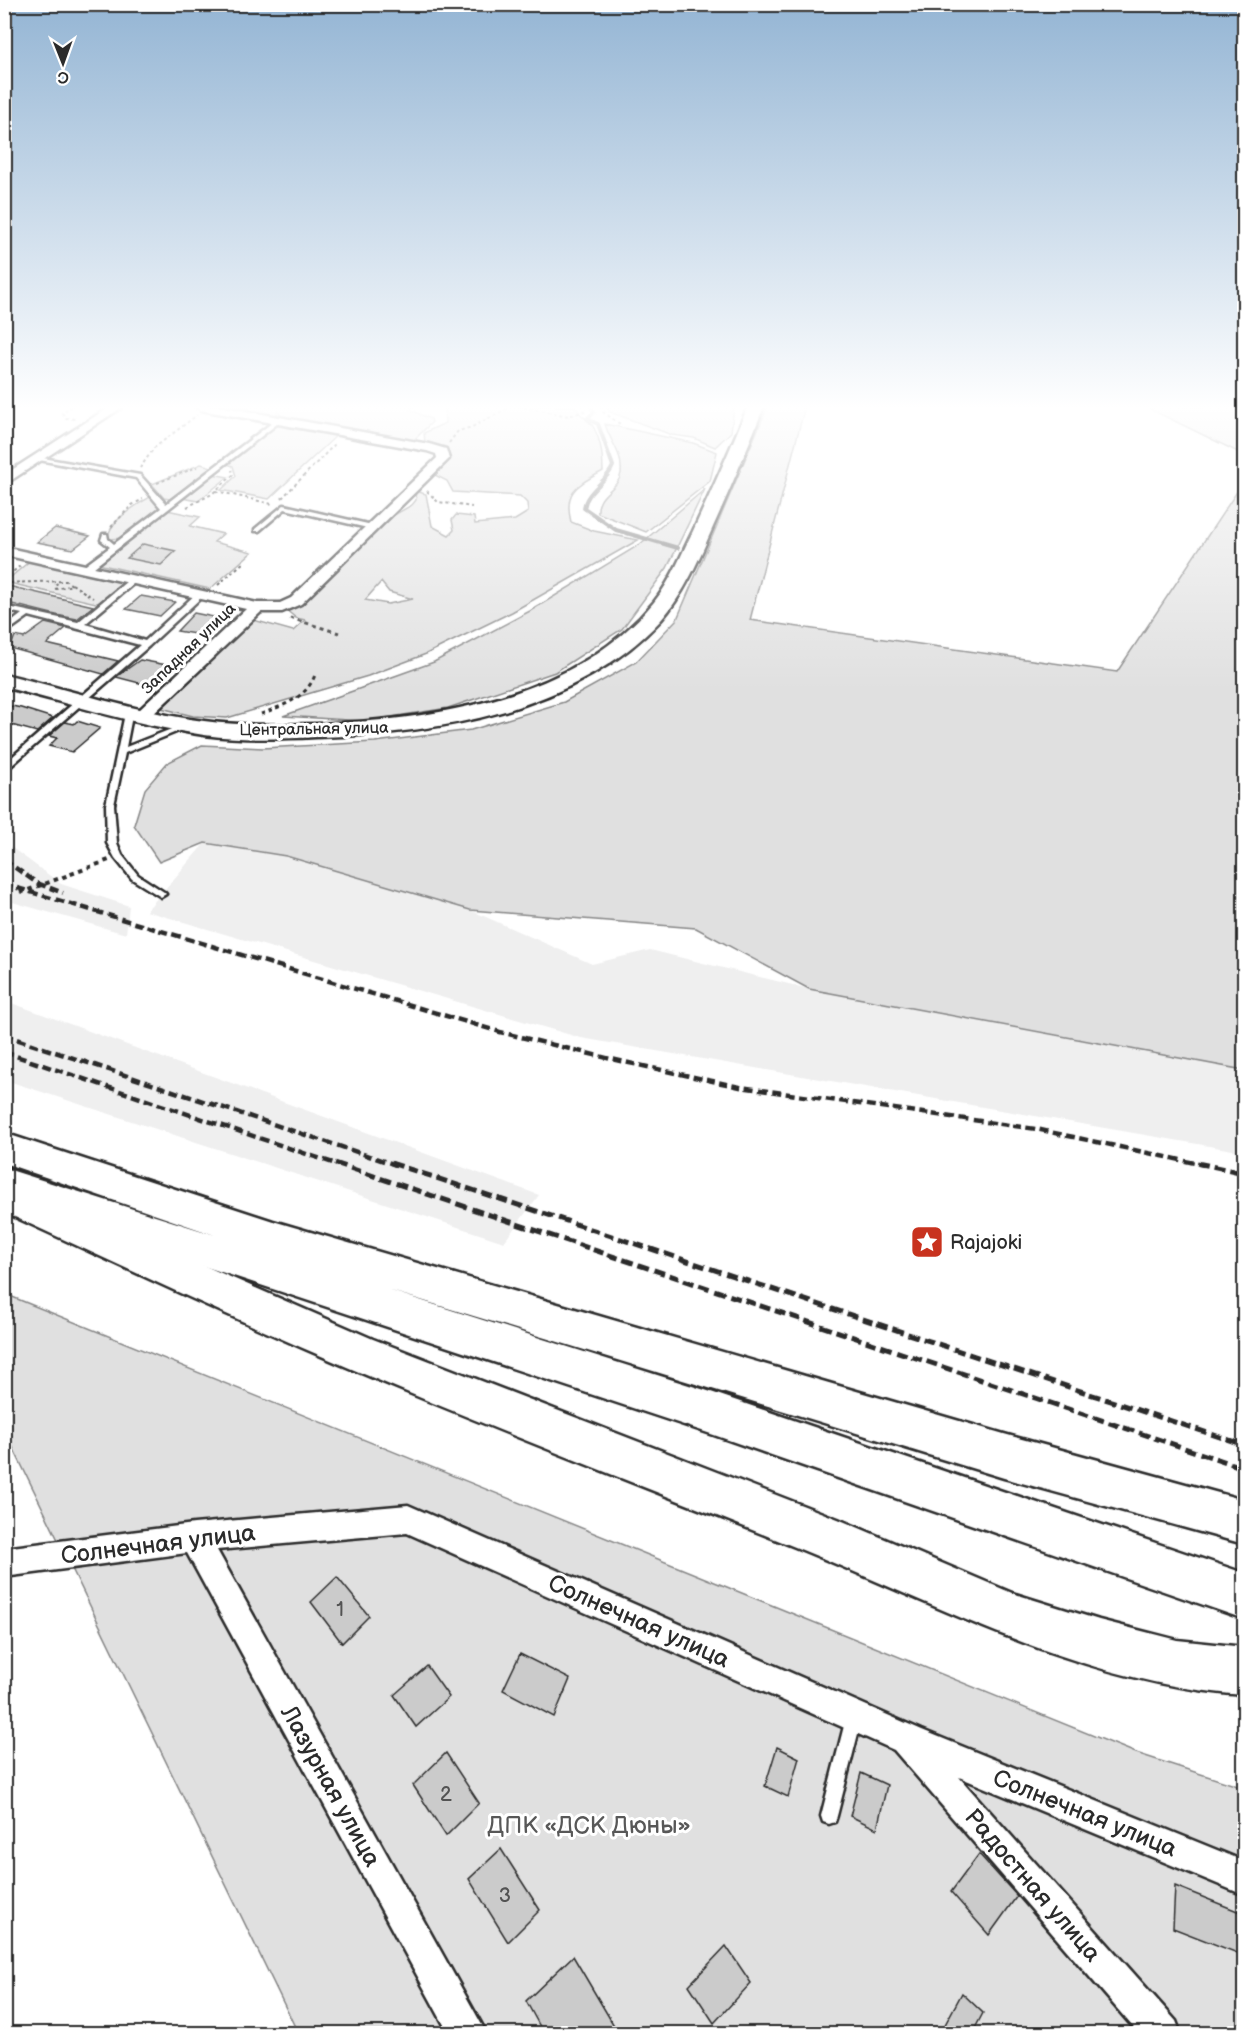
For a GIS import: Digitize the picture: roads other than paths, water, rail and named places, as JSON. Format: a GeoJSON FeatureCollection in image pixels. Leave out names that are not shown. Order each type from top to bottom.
{"type":"FeatureCollection","features":[{"type":"Feature","properties":{"kind":"main road","name":"Центральная улица"},"geometry":{"type":"LineString","coordinates":[[4,680],[189,725],[269,732],[392,726],[463,715],[520,697],[574,675],[622,646],[654,616],[675,589],[714,501]]}},
{"type":"Feature","properties":{"kind":"main road"},"geometry":{"type":"LineString","coordinates":[[4,1148],[273,1238],[1004,1456],[1245,1522]]}},
{"type":"Feature","properties":{"kind":"main road"},"geometry":{"type":"LineString","coordinates":[[4,1184],[708,1412],[1245,1596]]}},
{"type":"Feature","properties":{"kind":"main road"},"geometry":{"type":"LineString","coordinates":[[4,1194],[360,1353],[838,1542],[1011,1616],[1177,1664],[1245,1671]]}},
{"type":"Feature","properties":{"kind":"street","name":"Западная улица"},"geometry":{"type":"LineString","coordinates":[[136,713],[257,606],[282,608],[296,602],[399,501]]}},
{"type":"Feature","properties":{"kind":"street"},"geometry":{"type":"LineString","coordinates":[[4,551],[257,606]]}},
{"type":"Feature","properties":{"kind":"street","name":"Солнечная улица"},"geometry":{"type":"LineString","coordinates":[[4,1563],[194,1538],[408,1519],[902,1737],[1245,1878]]}},
{"type":"Feature","properties":{"kind":"street","name":"Лазурная улица"},"geometry":{"type":"LineString","coordinates":[[194,1538],[468,2034]]}},
{"type":"Feature","properties":{"kind":"street","name":"Радостная улица"},"geometry":{"type":"LineString","coordinates":[[902,1737],[1163,2034]]}},
{"type":"Feature","properties":{"kind":"lane"},"geometry":{"type":"LineString","coordinates":[[162,501],[165,508]]}},
{"type":"Feature","properties":{"kind":"lane"},"geometry":{"type":"LineString","coordinates":[[86,569],[174,501]]}},
{"type":"Feature","properties":{"kind":"lane"},"geometry":{"type":"LineString","coordinates":[[257,530],[284,507],[372,527]]}},
{"type":"Feature","properties":{"kind":"lane"},"geometry":{"type":"LineString","coordinates":[[105,534],[104,540],[115,547]]}},
{"type":"Feature","properties":{"kind":"lane"},"geometry":{"type":"LineString","coordinates":[[78,625],[135,579]]}},
{"type":"Feature","properties":{"kind":"lane"},"geometry":{"type":"LineString","coordinates":[[4,769],[204,594]]}},
{"type":"Feature","properties":{"kind":"lane"},"geometry":{"type":"LineString","coordinates":[[4,608],[146,644]]}},
{"type":"Feature","properties":{"kind":"lane"},"geometry":{"type":"LineString","coordinates":[[4,632],[28,613]]}},
{"type":"Feature","properties":{"kind":"lane"},"geometry":{"type":"LineString","coordinates":[[136,713],[123,751],[110,805],[112,843],[118,856],[135,877],[161,894]]}},
{"type":"Feature","properties":{"kind":"lane"},"geometry":{"type":"LineString","coordinates":[[123,751],[189,725]]}},
{"type":"Feature","properties":{"kind":"lane"},"geometry":{"type":"LineString","coordinates":[[4,753],[18,756]]}},
{"type":"Feature","properties":{"kind":"lane"},"geometry":{"type":"LineString","coordinates":[[829,1816],[854,1716]]}},
{"type":"Feature","properties":{"kind":"waterway"},"geometry":{"type":"LineString","coordinates":[[587,501],[584,508],[616,530],[678,548]]}},
{"type":"Feature","properties":{"kind":"railway"},"geometry":{"type":"LineString","coordinates":[[4,860],[37,883],[63,893]]}},
{"type":"Feature","properties":{"kind":"railway"},"geometry":{"type":"LineString","coordinates":[[4,884],[500,1032],[611,1059],[740,1087],[1036,1129],[1204,1165]]}},
{"type":"Feature","properties":{"kind":"railway"},"geometry":{"type":"LineString","coordinates":[[4,1035],[396,1165]]}},
{"type":"Feature","properties":{"kind":"railway"},"geometry":{"type":"LineString","coordinates":[[4,1052],[339,1165]]}},
{"type":"Feature","properties":{"kind":"railway"},"geometry":{"type":"LineString","coordinates":[[335,1163],[1244,1468]]}},
{"type":"Feature","properties":{"kind":"railway"},"geometry":{"type":"LineString","coordinates":[[391,1163],[1244,1445]]}},
{"type":"Feature","properties":{"kind":"railway"},"geometry":{"type":"LineString","coordinates":[[1197,1163],[1244,1173]]}},
{"type":"Feature","properties":{"kind":"place","name":"Rajajoki"},"geometry":{"type":"Point","coordinates":[927,1242]}},
{"type":"Feature","properties":{"kind":"park label","name":"ДПК «ДСК Дюны»"},"geometry":{"type":"Point","coordinates":[589,1825]}}]}
